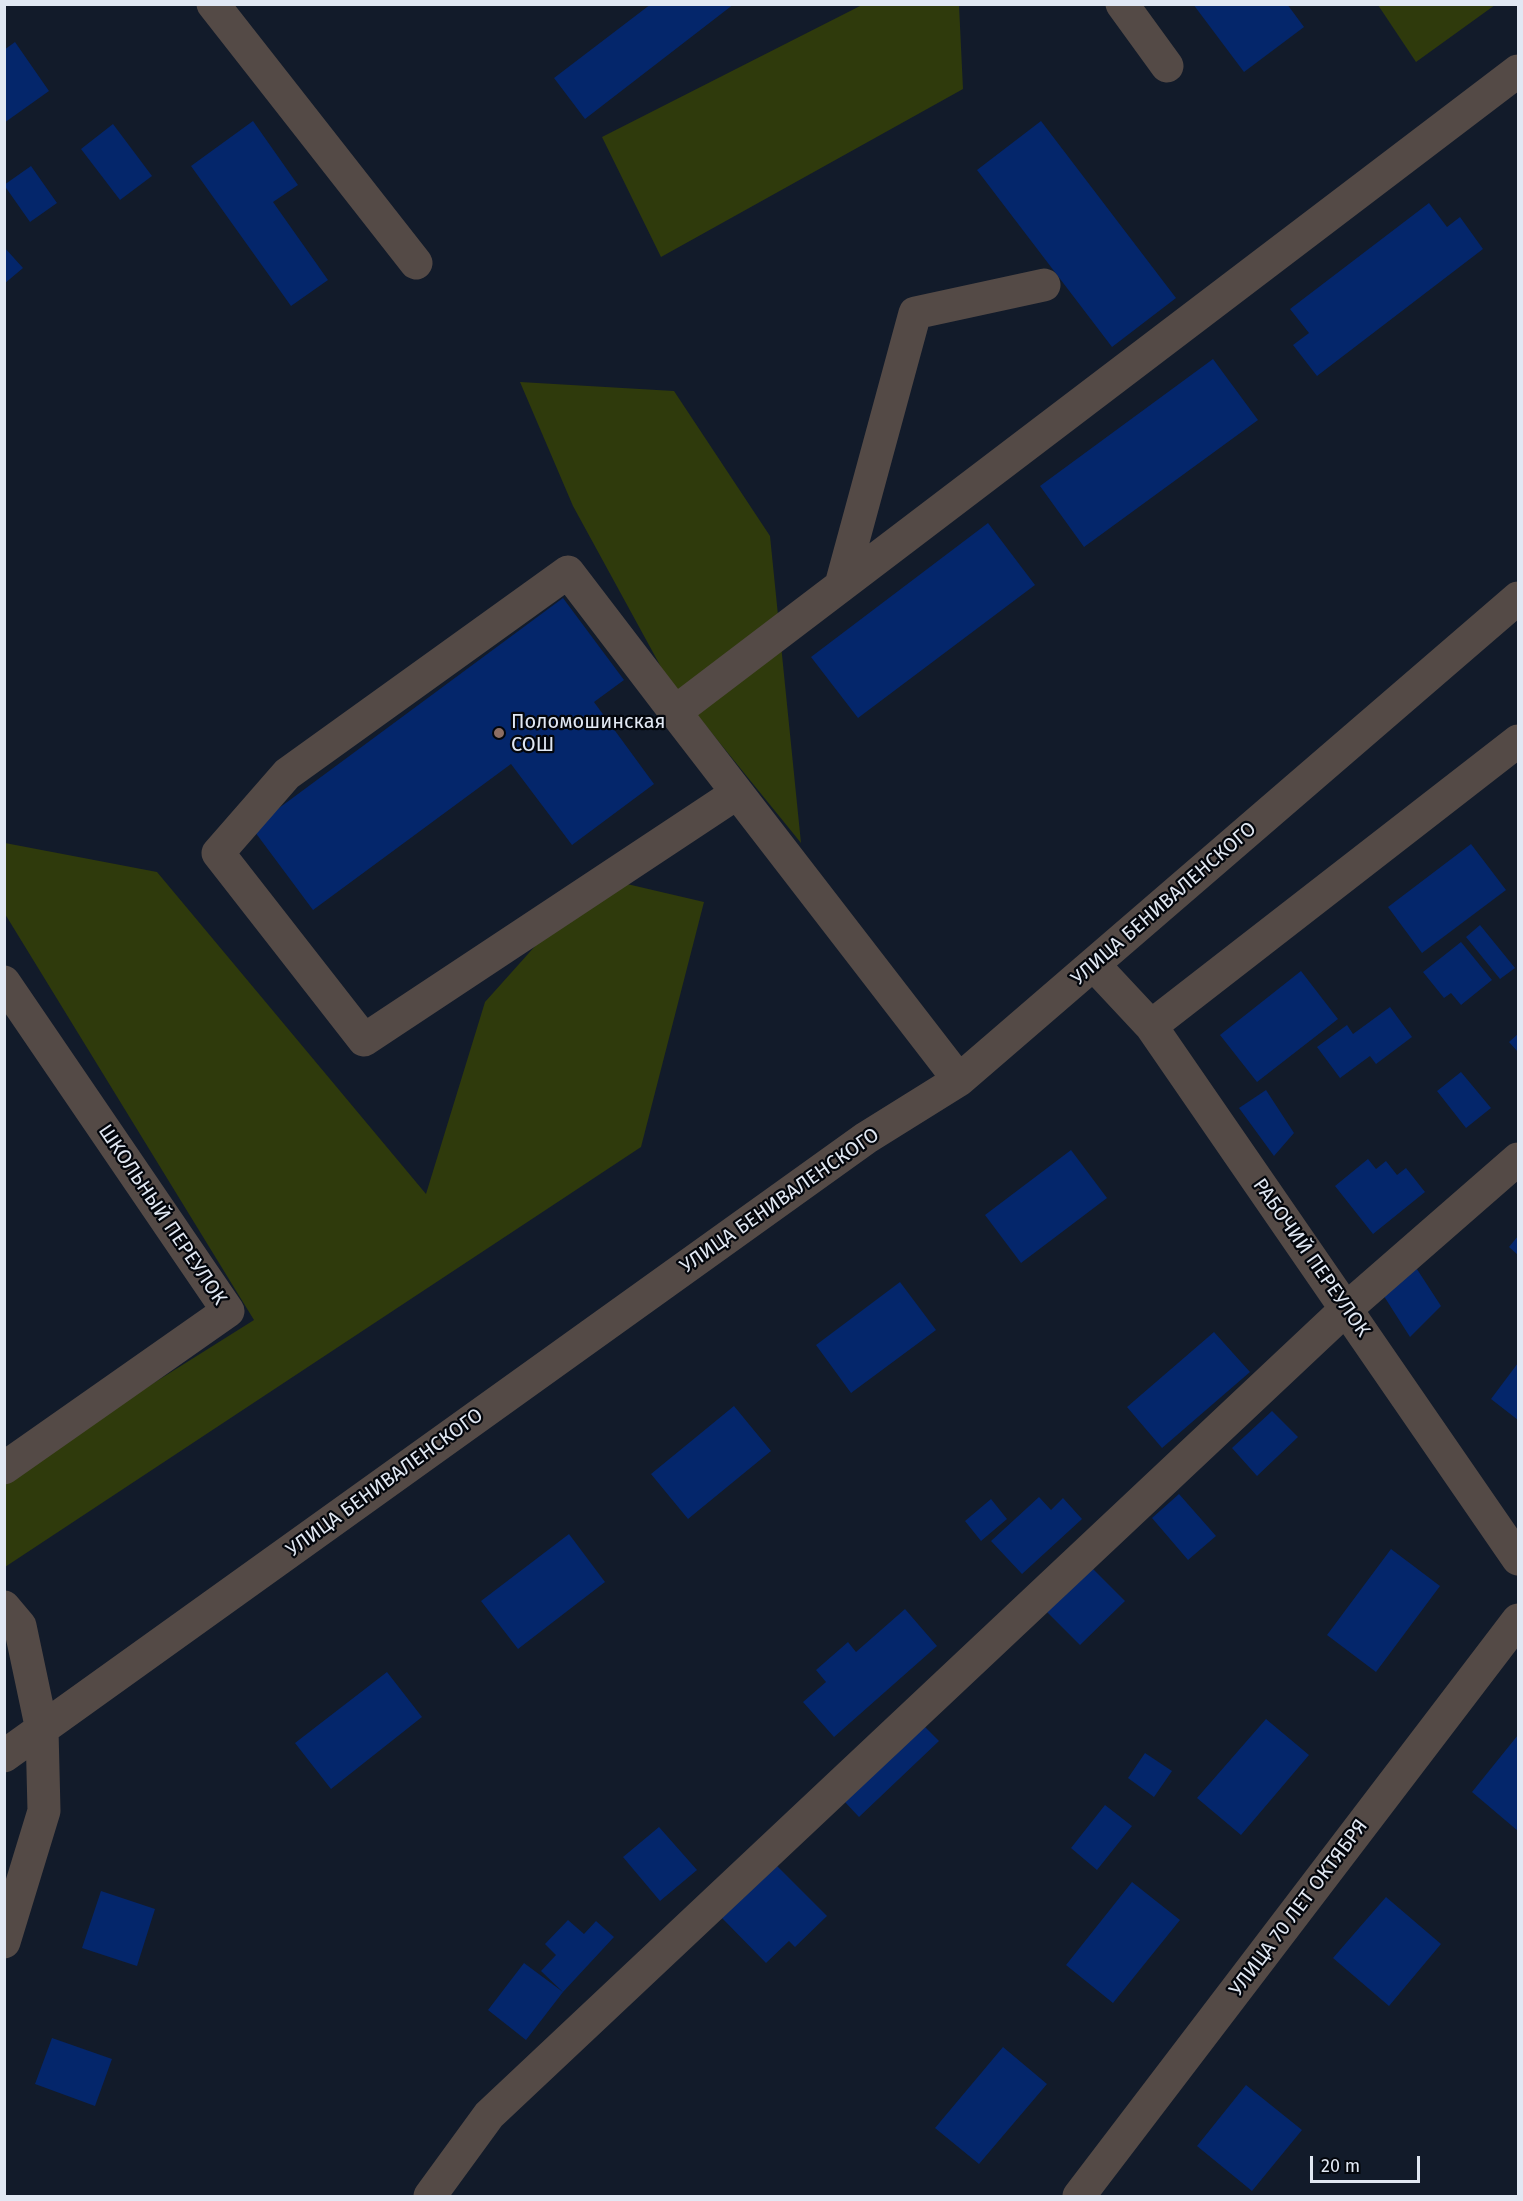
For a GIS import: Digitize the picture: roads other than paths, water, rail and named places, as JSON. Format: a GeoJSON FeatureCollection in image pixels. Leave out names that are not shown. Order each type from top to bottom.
{"type":"FeatureCollection","features":[{"type":"Feature","properties":{"kind":"street"},"geometry":{"type":"LineString","coordinates":[[213,4],[416,263]]}},
{"type":"Feature","properties":{"kind":"street"},"geometry":{"type":"LineString","coordinates":[[1122,4],[1167,66]]}},
{"type":"Feature","properties":{"kind":"street"},"geometry":{"type":"LineString","coordinates":[[675,712],[1518,71]]}},
{"type":"Feature","properties":{"kind":"street"},"geometry":{"type":"LineString","coordinates":[[841,585],[915,313],[1044,285]]}},
{"type":"Feature","properties":{"kind":"street"},"geometry":{"type":"LineString","coordinates":[[737,793],[363,1040],[218,853],[287,774],[568,572],[959,1080]]}},
{"type":"Feature","properties":{"kind":"street","name":"УЛИЦА БЕНИВАЛЕНСКОГО"},"geometry":{"type":"LineString","coordinates":[[4,1756],[866,1138],[959,1080],[1518,598]]}},
{"type":"Feature","properties":{"kind":"street"},"geometry":{"type":"LineString","coordinates":[[1151,1026],[1518,741]]}},
{"type":"Feature","properties":{"kind":"street","name":"РАБОЧИЙ ПЕРЕУЛОК"},"geometry":{"type":"LineString","coordinates":[[1094,965],[1151,1026],[1518,1559]]}},
{"type":"Feature","properties":{"kind":"street","name":"ШКОЛЬНЫЙ ПЕРЕУЛОК"},"geometry":{"type":"LineString","coordinates":[[4,982],[228,1311],[4,1468]]}},
{"type":"Feature","properties":{"kind":"street"},"geometry":{"type":"LineString","coordinates":[[430,2196],[489,2115],[1346,1310],[1518,1159]]}},
{"type":"Feature","properties":{"kind":"street"},"geometry":{"type":"LineString","coordinates":[[4,1607],[20,1626],[42,1730],[44,1811],[4,1942]]}},
{"type":"Feature","properties":{"kind":"street","name":"УЛИЦА 70 ЛЕТ ОКТЯБРЯ"},"geometry":{"type":"LineString","coordinates":[[1079,2196],[1518,1620]]}},
{"type":"Feature","properties":{"kind":"place","name":"Поломошинская СОШ"},"geometry":{"type":"Point","coordinates":[499,733]}}]}
